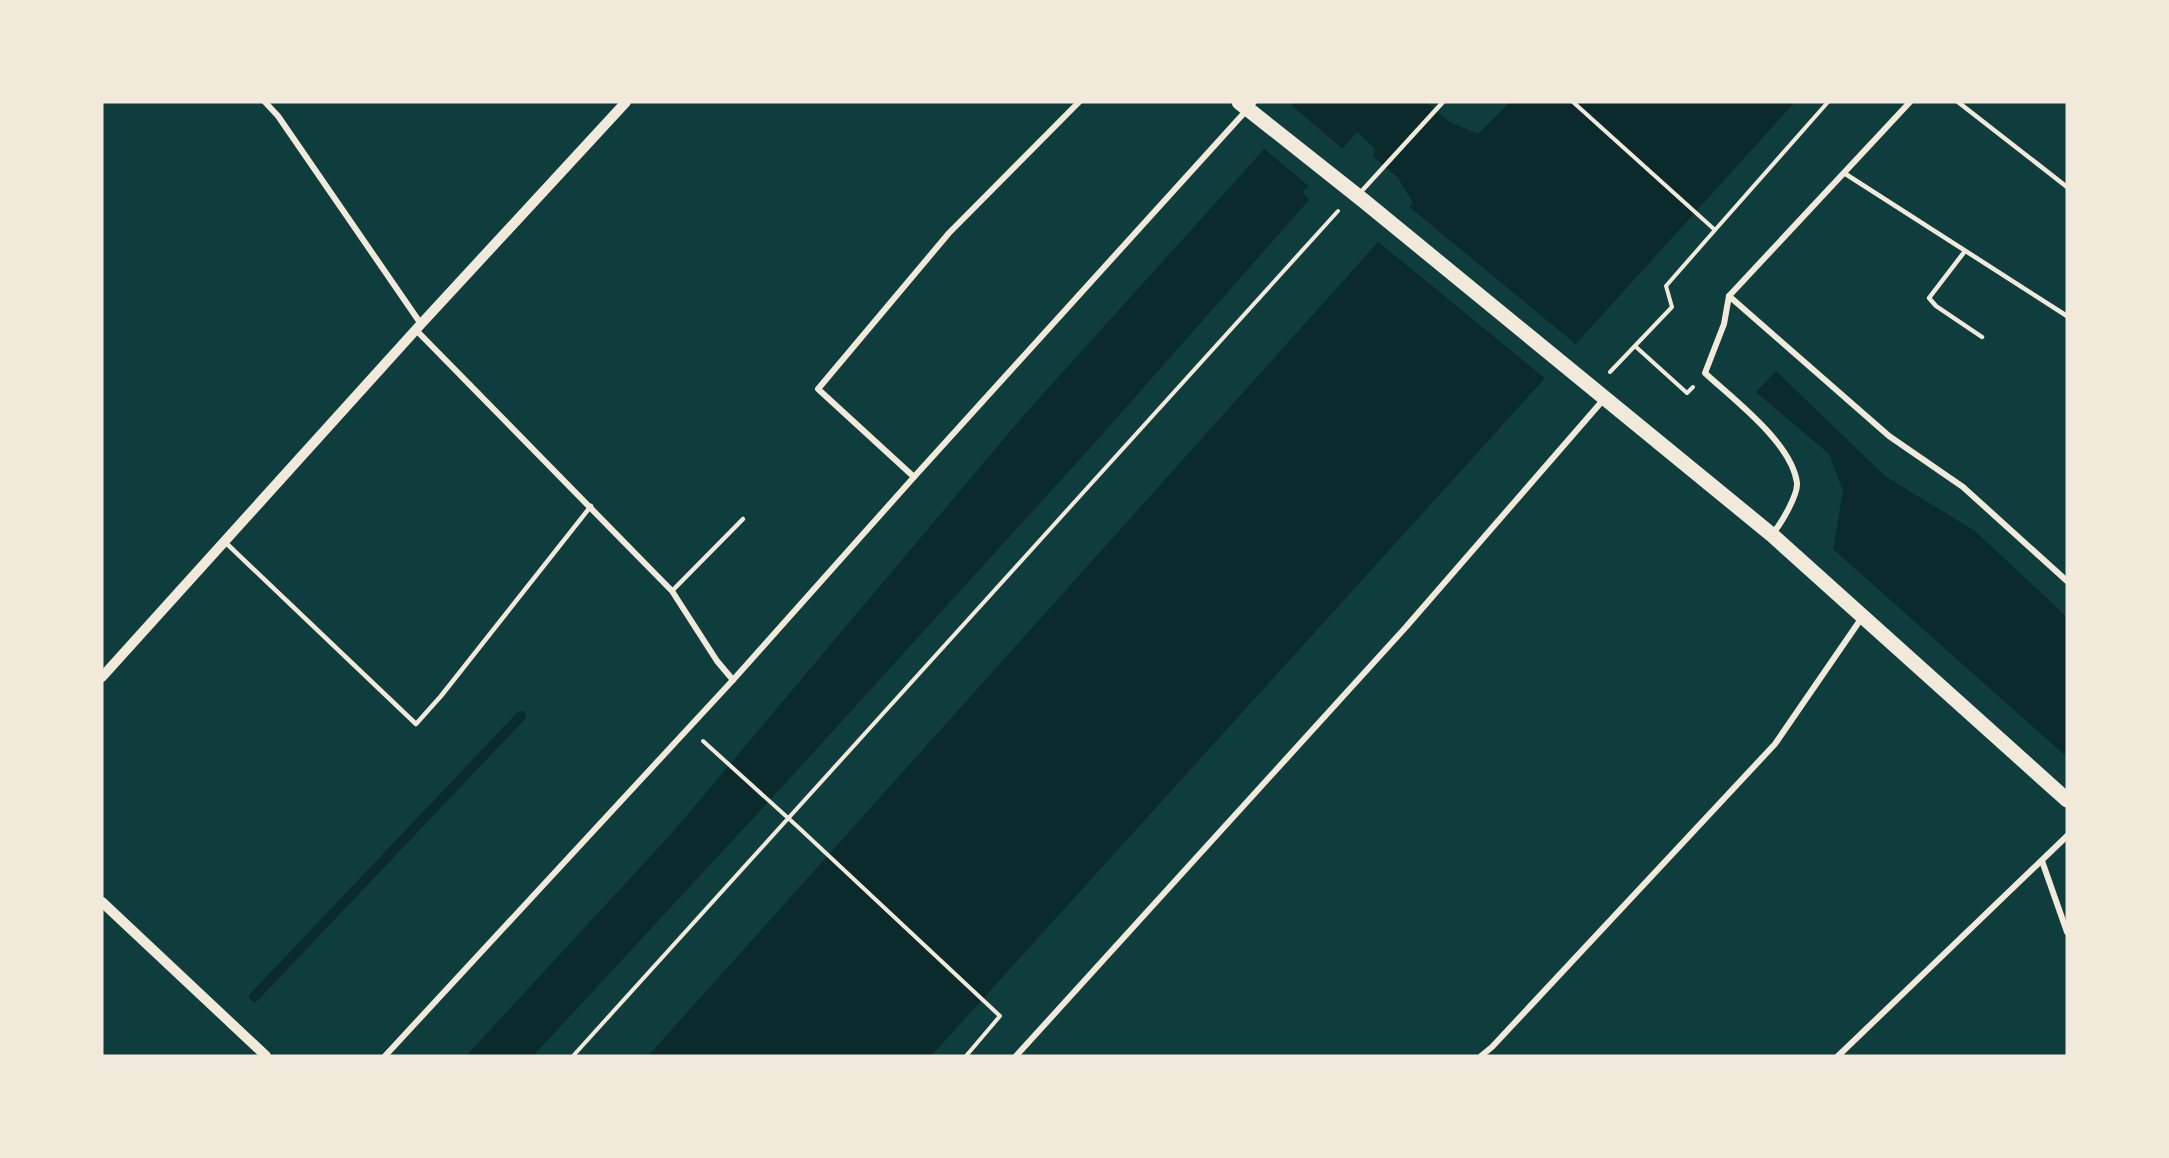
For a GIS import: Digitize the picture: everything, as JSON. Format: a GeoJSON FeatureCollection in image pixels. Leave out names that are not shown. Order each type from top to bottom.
{"type":"FeatureCollection","features":[{"type":"Feature","properties":{"kind":"main road"},"geometry":{"type":"LineString","coordinates":[[1247,104],[1331,176],[1772,536],[2067,800]]}},
{"type":"Feature","properties":{"kind":"street"},"geometry":{"type":"LineString","coordinates":[[265,102],[278,116],[419,327],[672,591],[717,661],[733,680]]}},
{"type":"Feature","properties":{"kind":"street"},"geometry":{"type":"LineString","coordinates":[[102,677],[626,102]]}},
{"type":"Feature","properties":{"kind":"street"},"geometry":{"type":"LineString","coordinates":[[914,477],[818,389],[950,233],[1079,102]]}},
{"type":"Feature","properties":{"kind":"street"},"geometry":{"type":"LineString","coordinates":[[1772,536],[1784,520],[1798,485],[1790,462],[1776,440],[1706,373],[1724,324],[1729,296],[1910,102]]}},
{"type":"Feature","properties":{"kind":"street"},"geometry":{"type":"LineString","coordinates":[[385,1056],[733,680],[1247,104]]}},
{"type":"Feature","properties":{"kind":"street"},"geometry":{"type":"LineString","coordinates":[[1729,296],[1889,436],[1963,487],[2067,581]]}},
{"type":"Feature","properties":{"kind":"street"},"geometry":{"type":"LineString","coordinates":[[1017,1056],[1406,627],[1599,394]]}},
{"type":"Feature","properties":{"kind":"street"},"geometry":{"type":"LineString","coordinates":[[1481,1056],[1774,744],[1863,616]]}},
{"type":"Feature","properties":{"kind":"street"},"geometry":{"type":"LineString","coordinates":[[1838,1056],[2067,836]]}},
{"type":"Feature","properties":{"kind":"street"},"geometry":{"type":"LineString","coordinates":[[2042,861],[2067,932]]}},
{"type":"Feature","properties":{"kind":"street"},"geometry":{"type":"LineString","coordinates":[[102,902],[266,1056]]}},
{"type":"Feature","properties":{"kind":"lane"},"geometry":{"type":"LineString","coordinates":[[1958,102],[2067,187]]}},
{"type":"Feature","properties":{"kind":"lane"},"geometry":{"type":"LineString","coordinates":[[1360,198],[1378,174],[1442,103]]}},
{"type":"Feature","properties":{"kind":"lane"},"geometry":{"type":"LineString","coordinates":[[1844,173],[2067,316]]}},
{"type":"Feature","properties":{"kind":"lane"},"geometry":{"type":"LineString","coordinates":[[1965,251],[1929,298],[1936,306],[1982,337]]}},
{"type":"Feature","properties":{"kind":"lane"},"geometry":{"type":"LineString","coordinates":[[225,542],[416,724],[441,696],[591,506]]}},
{"type":"Feature","properties":{"kind":"lane"},"geometry":{"type":"LineString","coordinates":[[672,591],[743,519]]}},
{"type":"Feature","properties":{"kind":"path"},"geometry":{"type":"LineString","coordinates":[[1573,102],[1715,230]]}},
{"type":"Feature","properties":{"kind":"path"},"geometry":{"type":"LineString","coordinates":[[1599,394],[1635,346],[1672,307],[1666,286],[1828,102]]}},
{"type":"Feature","properties":{"kind":"path"},"geometry":{"type":"LineString","coordinates":[[573,1056],[1336,213],[1360,198]]}},
{"type":"Feature","properties":{"kind":"path"},"geometry":{"type":"LineString","coordinates":[[1635,346],[1687,393]]}},
{"type":"Feature","properties":{"kind":"path"},"geometry":{"type":"LineString","coordinates":[[704,742],[1000,1016],[966,1056]]}},
{"type":"Feature","properties":{"kind":"water"},"geometry":{"type":"Polygon","coordinates":[[[1293,102],[1426,102],[1450,122],[1478,134],[1510,102],[1795,102],[931,1056],[648,1056],[1413,203],[1398,178],[1373,156],[1375,149],[1357,132],[1303,192],[1309,200],[1091,447],[782,787],[533,1056],[466,1056],[672,833],[1023,416],[1258,156],[1292,112],[1293,102]]]}},
{"type":"Feature","properties":{"kind":"water"},"geometry":{"type":"Polygon","coordinates":[[[1776,371],[1885,476],[1975,531],[2067,617],[2067,757],[1833,549],[1843,491],[1829,454],[1756,392],[1776,371]]]}},
{"type":"Feature","properties":{"kind":"pier"},"geometry":{"type":"Polygon","coordinates":[[[1290,104],[1344,150],[1311,188],[1262,147],[1289,110],[1290,104]]]}},
{"type":"Feature","properties":{"kind":"pier"},"geometry":{"type":"Polygon","coordinates":[[[1407,205],[1578,346],[1547,380],[1376,240],[1407,205]]]}},
{"type":"Feature","properties":{"kind":"waterway"},"geometry":{"type":"LineString","coordinates":[[254,997],[521,716]]}}]}
